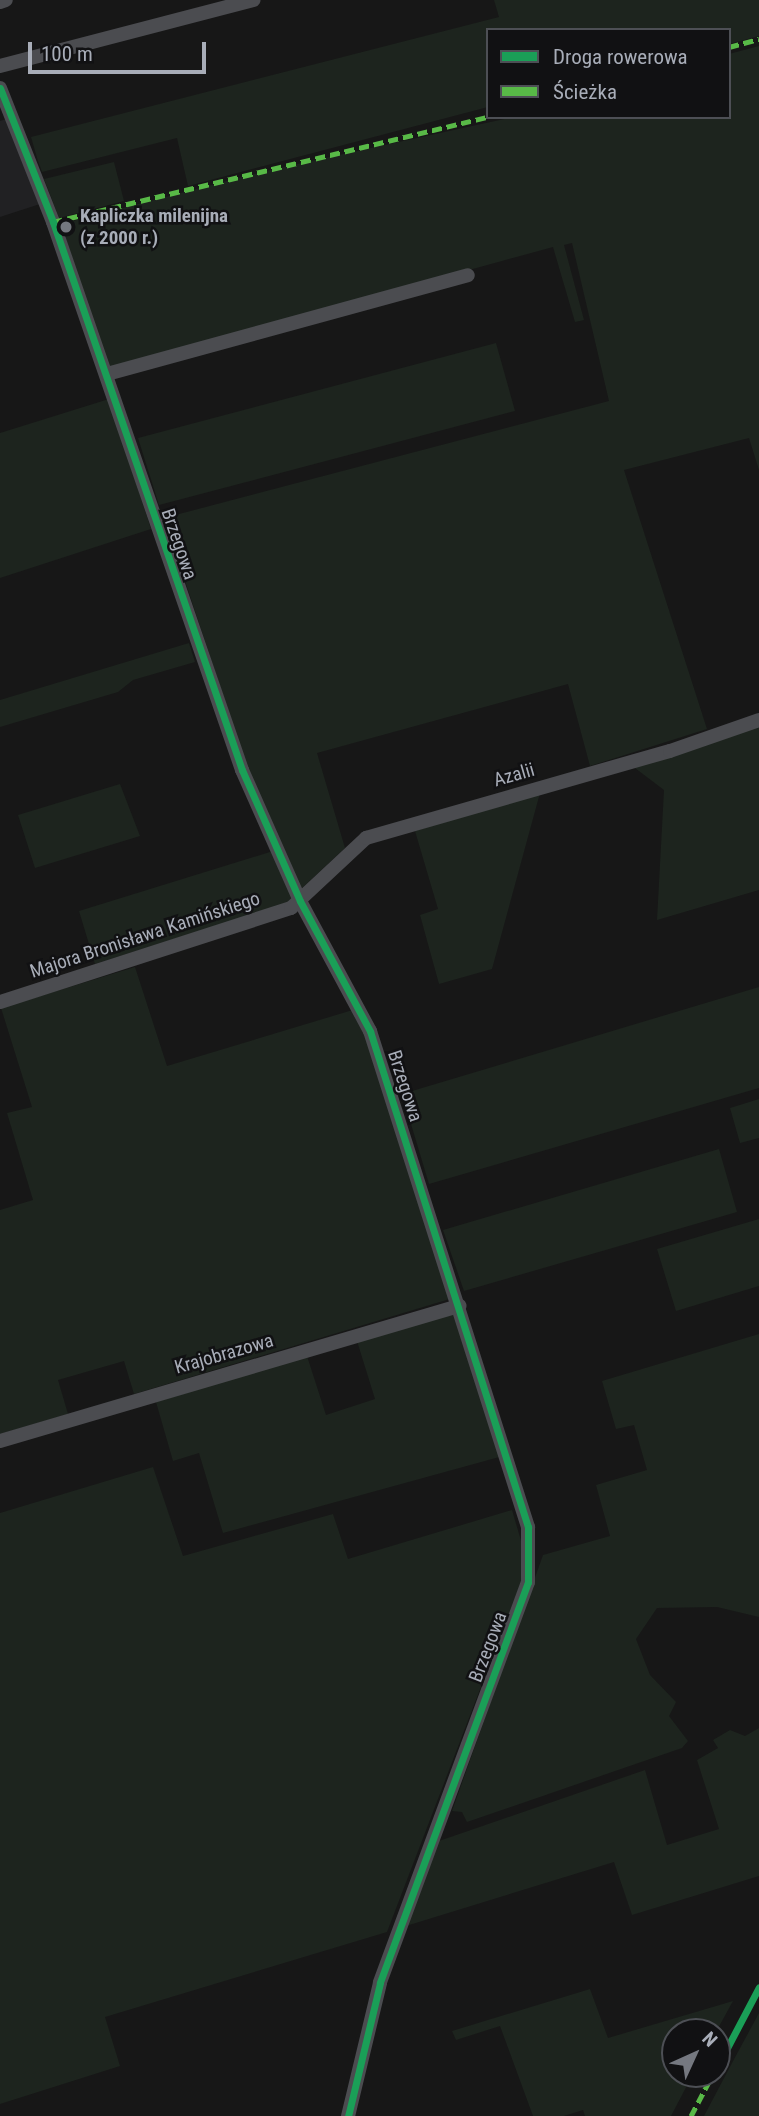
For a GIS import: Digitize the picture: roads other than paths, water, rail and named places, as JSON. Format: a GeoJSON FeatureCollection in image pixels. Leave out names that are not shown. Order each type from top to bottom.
{"type":"FeatureCollection","features":[{"type":"Feature","properties":{"kind":"street"},"geometry":{"type":"LineString","coordinates":[[0,2],[6,0]]}},
{"type":"Feature","properties":{"kind":"street"},"geometry":{"type":"LineString","coordinates":[[0,66],[254,0]]}},
{"type":"Feature","properties":{"kind":"street","name":"Brzegowa"},"geometry":{"type":"LineString","coordinates":[[0,88],[107,374],[200,658],[242,770],[300,901],[370,1031],[522,1503],[530,1540],[528,1582],[380,1983],[348,2116]]}},
{"type":"Feature","properties":{"kind":"street"},"geometry":{"type":"LineString","coordinates":[[107,374],[468,275]]}},
{"type":"Feature","properties":{"kind":"street","name":"Azalii"},"geometry":{"type":"LineString","coordinates":[[300,901],[366,838],[670,751],[759,720]]}},
{"type":"Feature","properties":{"kind":"street","name":"Majora Bronisława Kamińskiego"},"geometry":{"type":"LineString","coordinates":[[0,1002],[300,901]]}},
{"type":"Feature","properties":{"kind":"street","name":"Krajobrazowa"},"geometry":{"type":"LineString","coordinates":[[0,1441],[460,1306]]}},
{"type":"Feature","properties":{"kind":"place","name":"Kapliczka milenijna (z 2000 r.)"},"geometry":{"type":"Point","coordinates":[66,227]}}]}
